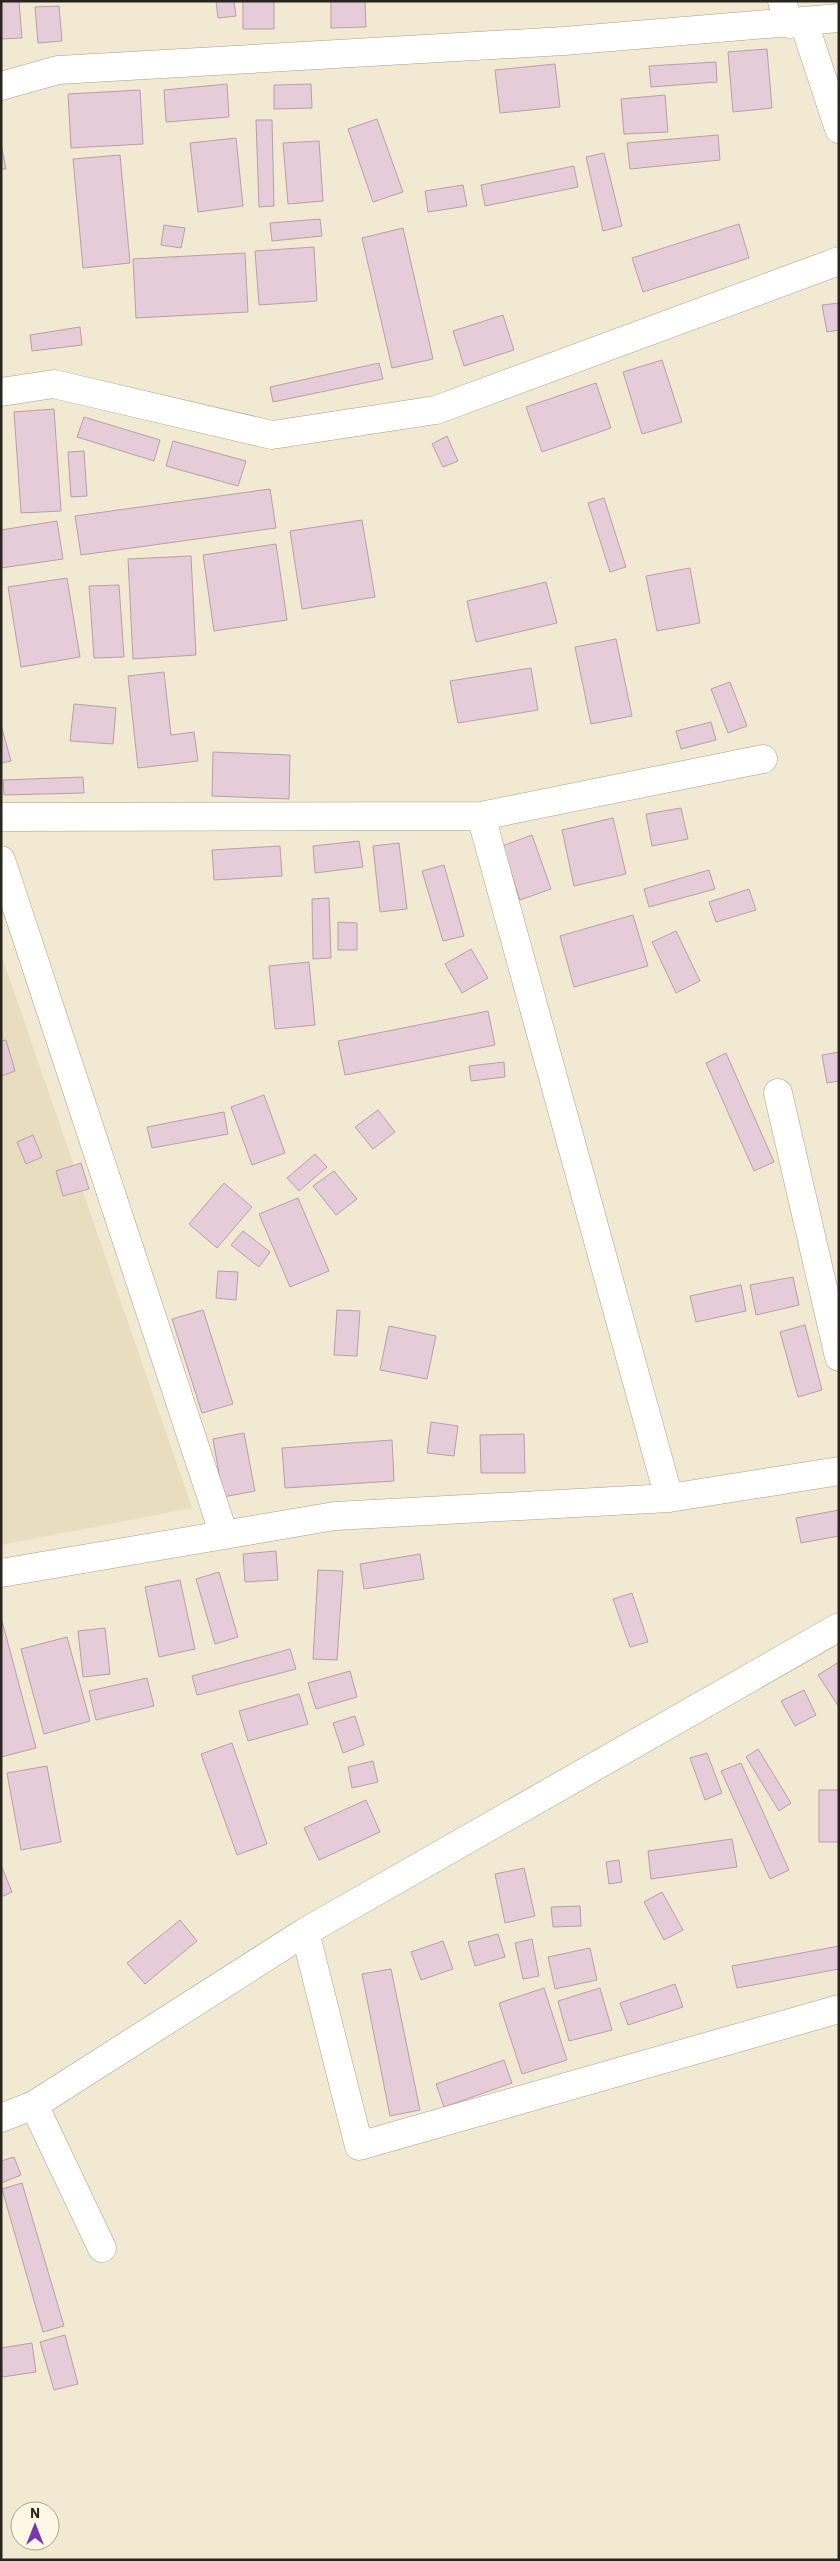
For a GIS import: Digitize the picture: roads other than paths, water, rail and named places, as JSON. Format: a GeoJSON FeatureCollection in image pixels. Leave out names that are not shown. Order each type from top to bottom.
{"type":"FeatureCollection","features":[{"type":"Feature","properties":{"kind":"street"},"geometry":{"type":"LineString","coordinates":[[1,86],[58,70],[554,42],[792,16],[839,18]]}},
{"type":"Feature","properties":{"kind":"street"},"geometry":{"type":"LineString","coordinates":[[792,16],[839,129]]}},
{"type":"Feature","properties":{"kind":"street"},"geometry":{"type":"LineString","coordinates":[[1,392],[54,384],[272,435],[436,410],[839,261]]}},
{"type":"Feature","properties":{"kind":"street"},"geometry":{"type":"LineString","coordinates":[[1,818],[480,816],[762,759]]}},
{"type":"Feature","properties":{"kind":"street"},"geometry":{"type":"LineString","coordinates":[[480,816],[669,1498]]}},
{"type":"Feature","properties":{"kind":"street"},"geometry":{"type":"LineString","coordinates":[[1,860],[224,1535]]}},
{"type":"Feature","properties":{"kind":"street"},"geometry":{"type":"LineString","coordinates":[[778,1093],[839,1357]]}},
{"type":"Feature","properties":{"kind":"street"},"geometry":{"type":"LineString","coordinates":[[1,1573],[335,1516],[669,1498],[839,1471]]}},
{"type":"Feature","properties":{"kind":"street"},"geometry":{"type":"LineString","coordinates":[[1,2118],[34,2104],[305,1932],[839,1627]]}},
{"type":"Feature","properties":{"kind":"street"},"geometry":{"type":"LineString","coordinates":[[305,1932],[360,2146],[839,2009]]}},
{"type":"Feature","properties":{"kind":"street"},"geometry":{"type":"LineString","coordinates":[[34,2104],[102,2248]]}}]}
